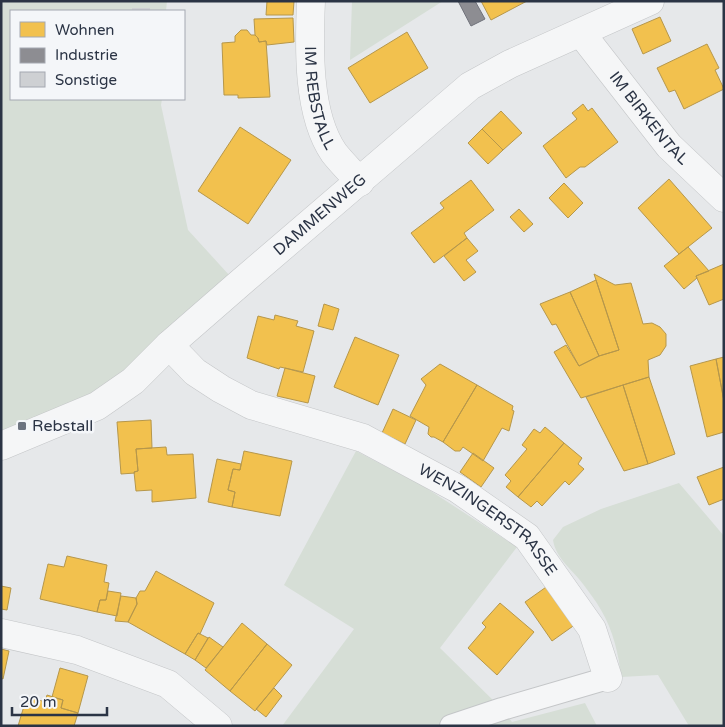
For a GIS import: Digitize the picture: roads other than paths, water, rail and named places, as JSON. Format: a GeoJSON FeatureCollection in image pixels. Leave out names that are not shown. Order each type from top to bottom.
{"type":"FeatureCollection","features":[{"type":"Feature","properties":{"kind":"street","name":"IM REBSTALL"},"geometry":{"type":"LineString","coordinates":[[311,1],[310,48],[313,86],[320,124],[334,152],[360,182]]}},
{"type":"Feature","properties":{"kind":"street","name":"DAMMENWEG"},"geometry":{"type":"LineString","coordinates":[[1,446],[97,406],[133,381],[169,345],[470,86],[518,60],[650,1]]}},
{"type":"Feature","properties":{"kind":"street","name":"IM BIRKENTAL"},"geometry":{"type":"LineString","coordinates":[[581,33],[669,146],[724,198]]}},
{"type":"Feature","properties":{"kind":"street","name":"WENZINGERSTRASSE"},"geometry":{"type":"LineString","coordinates":[[169,345],[195,372],[221,389],[251,405],[363,438],[458,489],[527,537],[592,629],[608,678],[502,708],[451,726]]}},
{"type":"Feature","properties":{"kind":"street"},"geometry":{"type":"LineString","coordinates":[[1,633],[77,650],[168,684],[218,726]]}},
{"type":"Feature","properties":{"kind":"place","name":"Rebstall"},"geometry":{"type":"Point","coordinates":[22,426]}}]}
